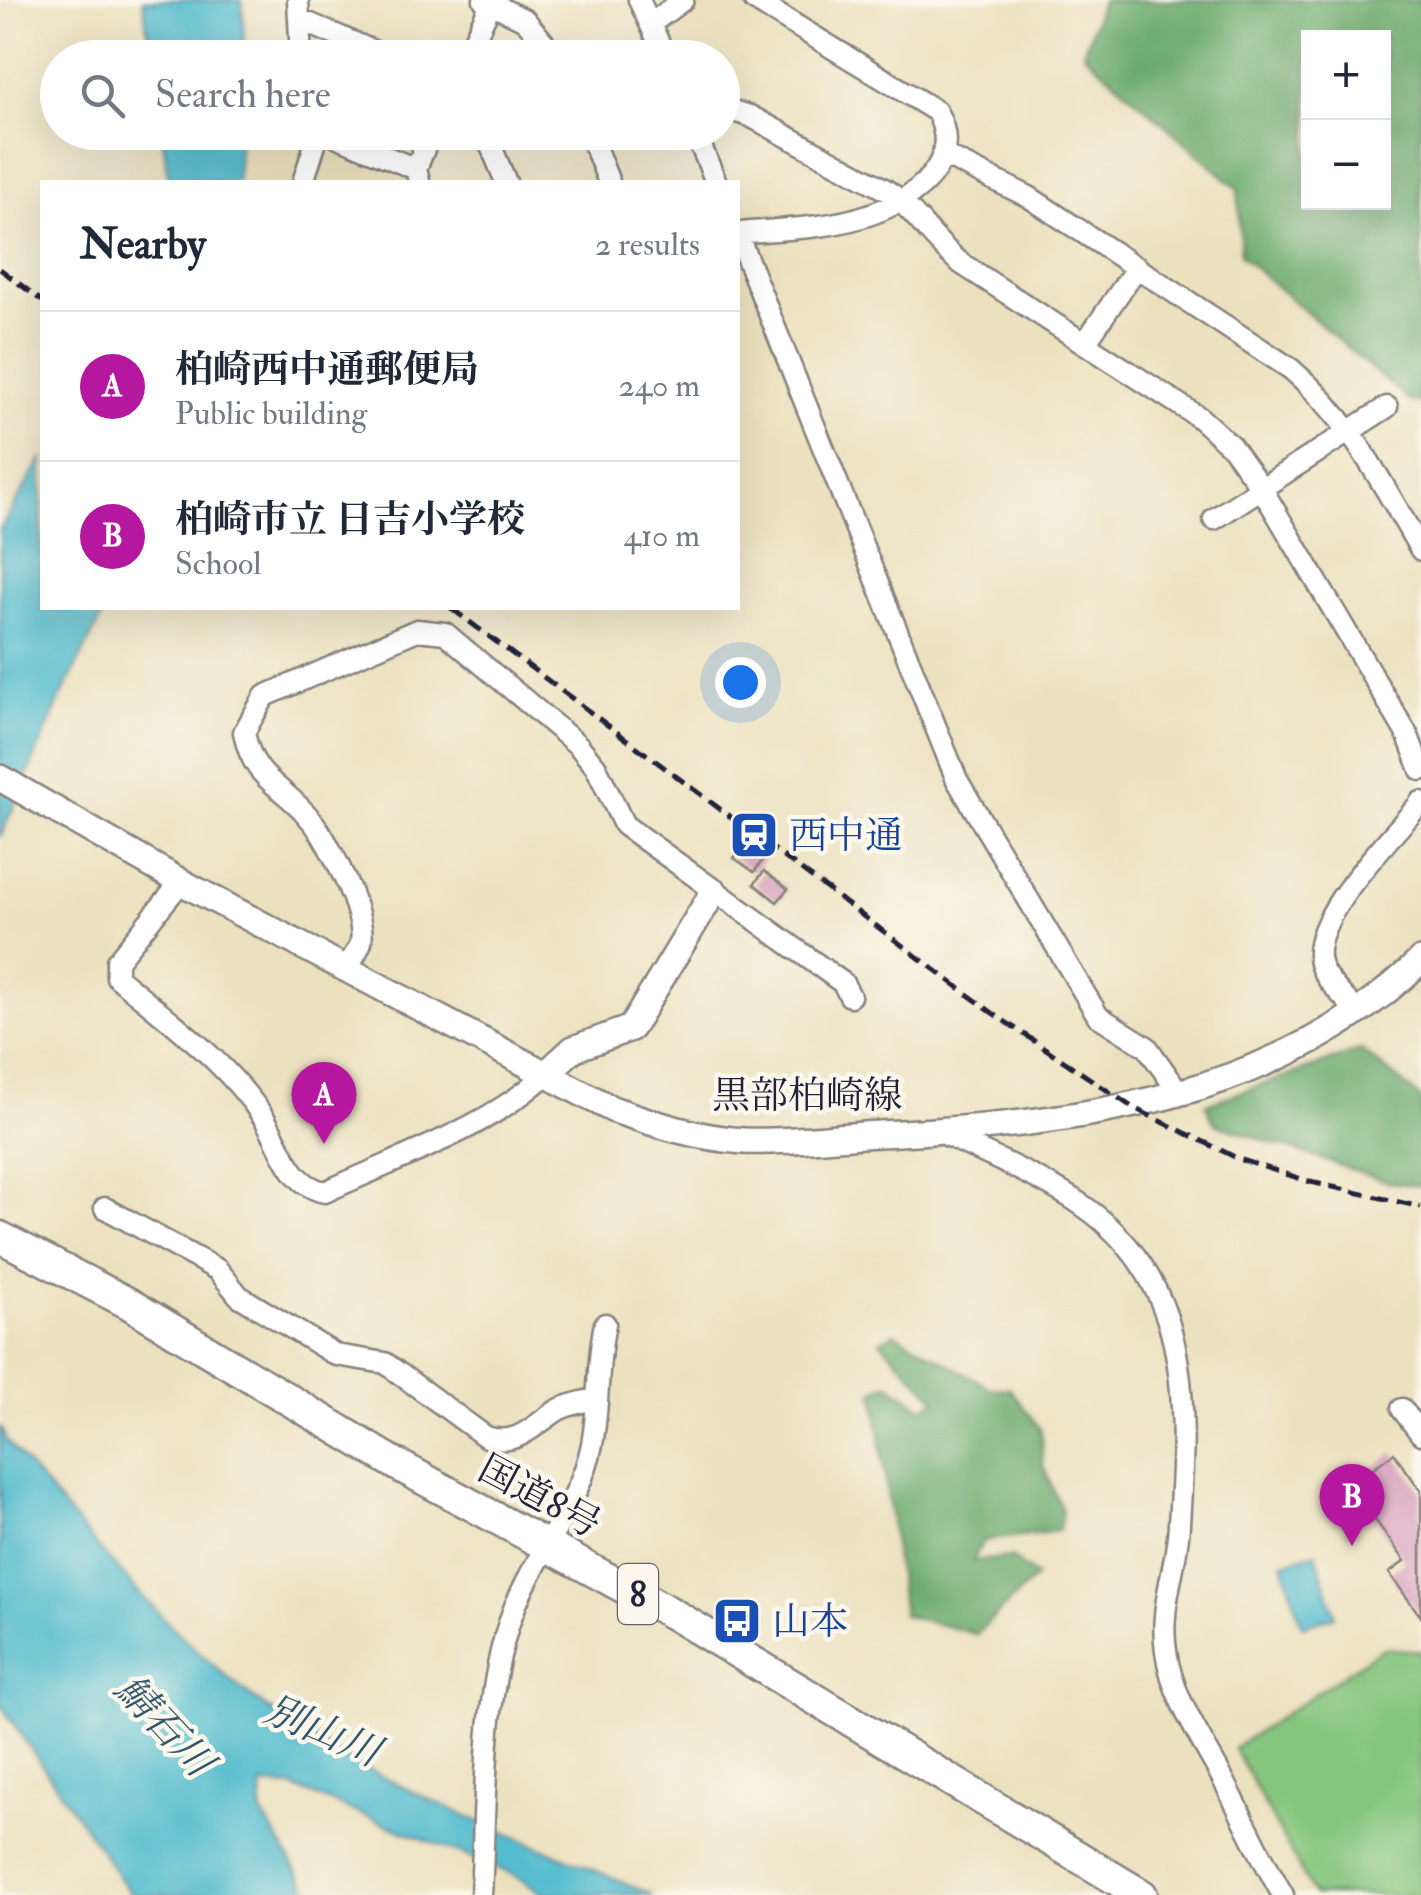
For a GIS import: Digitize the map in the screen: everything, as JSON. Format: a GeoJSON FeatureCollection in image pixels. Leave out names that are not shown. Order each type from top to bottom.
{"type":"FeatureCollection","features":[{"type":"Feature","properties":{"kind":"highway","name":"国道8号"},"geometry":{"type":"LineString","coordinates":[[0,1236],[128,1303],[396,1464],[546,1543],[852,1718],[1142,1895]]}},
{"type":"Feature","properties":{"kind":"main road","name":"黒部柏崎線"},"geometry":{"type":"LineString","coordinates":[[0,778],[181,882],[612,1109],[684,1132],[745,1141],[938,1132],[1068,1119],[1132,1107],[1218,1080],[1302,1046],[1390,990],[1421,960]]}},
{"type":"Feature","properties":{"kind":"main road"},"geometry":{"type":"LineString","coordinates":[[548,1072],[573,1049],[631,1028],[714,892]]}},
{"type":"Feature","properties":{"kind":"street"},"geometry":{"type":"LineString","coordinates":[[639,0],[659,40]]}},
{"type":"Feature","properties":{"kind":"street"},"geometry":{"type":"LineString","coordinates":[[652,22],[683,0]]}},
{"type":"Feature","properties":{"kind":"street"},"geometry":{"type":"LineString","coordinates":[[740,235],[868,216],[901,200],[936,171],[946,156],[946,127],[936,111],[754,0]]}},
{"type":"Feature","properties":{"kind":"street"},"geometry":{"type":"LineString","coordinates":[[473,40],[489,1],[525,20],[541,40]]}},
{"type":"Feature","properties":{"kind":"street"},"geometry":{"type":"LineString","coordinates":[[298,9],[300,40]]}},
{"type":"Feature","properties":{"kind":"street"},"geometry":{"type":"LineString","coordinates":[[298,9],[356,40]]}},
{"type":"Feature","properties":{"kind":"street"},"geometry":{"type":"LineString","coordinates":[[740,113],[901,200],[936,244],[1200,418],[1231,446],[1262,489],[1408,736],[1421,770]]}},
{"type":"Feature","properties":{"kind":"street"},"geometry":{"type":"LineString","coordinates":[[305,180],[316,150]]}},
{"type":"Feature","properties":{"kind":"street"},"geometry":{"type":"LineString","coordinates":[[361,150],[418,176],[426,150]]}},
{"type":"Feature","properties":{"kind":"street"},"geometry":{"type":"LineString","coordinates":[[493,150],[505,180]]}},
{"type":"Feature","properties":{"kind":"street"},"geometry":{"type":"LineString","coordinates":[[596,150],[608,180]]}},
{"type":"Feature","properties":{"kind":"street"},"geometry":{"type":"LineString","coordinates":[[703,150],[715,180]]}},
{"type":"Feature","properties":{"kind":"street"},"geometry":{"type":"LineString","coordinates":[[946,156],[1029,197],[1292,368],[1329,401],[1352,431],[1421,550]]}},
{"type":"Feature","properties":{"kind":"street"},"geometry":{"type":"LineString","coordinates":[[740,240],[957,780],[1098,1016],[1147,1047],[1178,1092]]}},
{"type":"Feature","properties":{"kind":"street"},"geometry":{"type":"LineString","coordinates":[[1085,343],[1137,267]]}},
{"type":"Feature","properties":{"kind":"street"},"geometry":{"type":"LineString","coordinates":[[1214,519],[1387,407]]}},
{"type":"Feature","properties":{"kind":"street"},"geometry":{"type":"LineString","coordinates":[[346,969],[360,943],[361,929],[334,857],[313,822],[256,769],[244,732],[265,696],[417,630],[444,633],[578,746],[596,767],[624,825],[843,983],[850,996]]}},
{"type":"Feature","properties":{"kind":"street"},"geometry":{"type":"LineString","coordinates":[[1358,1013],[1320,966],[1318,938],[1339,902],[1421,802]]}},
{"type":"Feature","properties":{"kind":"street"},"geometry":{"type":"LineString","coordinates":[[181,882],[117,960],[117,976],[232,1076],[264,1118],[300,1184],[326,1192],[528,1092],[548,1072]]}},
{"type":"Feature","properties":{"kind":"street"},"geometry":{"type":"LineString","coordinates":[[938,1132],[1031,1175],[1100,1220],[1122,1239],[1167,1312],[1180,1360],[1183,1411],[1178,1550],[1162,1613],[1170,1678],[1283,1895]]}},
{"type":"Feature","properties":{"kind":"street"},"geometry":{"type":"LineString","coordinates":[[105,1208],[218,1270],[239,1296],[336,1355],[385,1363],[486,1437],[503,1442],[522,1436],[562,1408],[597,1398]]}},
{"type":"Feature","properties":{"kind":"street"},"geometry":{"type":"LineString","coordinates":[[480,1895],[501,1654],[514,1609],[546,1543],[580,1486],[592,1444],[598,1353],[605,1324]]}},
{"type":"Feature","properties":{"kind":"street"},"geometry":{"type":"LineString","coordinates":[[1402,1408],[1421,1434]]}},
{"type":"Feature","properties":{"kind":"green space"},"geometry":{"type":"Polygon","coordinates":[[[1102,0],[1421,0],[1421,402],[1409,401],[1241,256],[1238,189],[1083,53],[1102,0]]]}},
{"type":"Feature","properties":{"kind":"green space"},"geometry":{"type":"Polygon","coordinates":[[[1361,1050],[1421,1098],[1421,1186],[1388,1182],[1214,1123],[1206,1104],[1361,1050]]]}},
{"type":"Feature","properties":{"kind":"green space"},"geometry":{"type":"Polygon","coordinates":[[[895,1333],[991,1388],[1010,1389],[1041,1430],[1043,1465],[1062,1511],[1059,1531],[983,1541],[973,1561],[1011,1557],[1036,1577],[976,1634],[903,1615],[874,1390],[889,1384],[923,1408],[936,1399],[880,1341],[895,1333]]]}},
{"type":"Feature","properties":{"kind":"green space"},"geometry":{"type":"Polygon","coordinates":[[[1383,1648],[1421,1651],[1421,1895],[1314,1895],[1234,1748],[1383,1648]]]}},
{"type":"Feature","properties":{"kind":"water"},"geometry":{"type":"Polygon","coordinates":[[[143,0],[242,0],[244,40],[149,40],[143,0]]]}},
{"type":"Feature","properties":{"kind":"water"},"geometry":{"type":"Polygon","coordinates":[[[164,150],[239,150],[237,180],[169,180],[164,150]]]}},
{"type":"Feature","properties":{"kind":"water"},"geometry":{"type":"Polygon","coordinates":[[[40,462],[40,610],[105,610],[61,697],[0,838],[0,529],[40,462]]]}},
{"type":"Feature","properties":{"kind":"water","name":"鯖石川"},"geometry":{"type":"Polygon","coordinates":[[[0,1426],[6,1440],[123,1575],[184,1639],[252,1697],[296,1728],[394,1782],[653,1895],[545,1895],[510,1873],[292,1787],[262,1785],[261,1812],[312,1895],[131,1895],[0,1704],[0,1426]]]}},
{"type":"Feature","properties":{"kind":"water"},"geometry":{"type":"Polygon","coordinates":[[[1316,1553],[1335,1616],[1302,1626],[1283,1563],[1316,1553]]]}},
{"type":"Feature","properties":{"kind":"building"},"geometry":{"type":"Polygon","coordinates":[[[749,838],[768,853],[754,872],[734,858],[749,838]]]}},
{"type":"Feature","properties":{"kind":"building"},"geometry":{"type":"Polygon","coordinates":[[[764,871],[788,889],[777,902],[754,884],[764,871]]]}},
{"type":"Feature","properties":{"kind":"building"},"geometry":{"type":"Polygon","coordinates":[[[1394,1453],[1421,1491],[1421,1617],[1389,1573],[1405,1561],[1350,1485],[1394,1453]]]}},
{"type":"Feature","properties":{"kind":"railway"},"geometry":{"type":"LineString","coordinates":[[0,269],[40,299]]}},
{"type":"Feature","properties":{"kind":"railway"},"geometry":{"type":"LineString","coordinates":[[454,610],[994,1014],[1132,1107],[1239,1159],[1311,1182],[1421,1207]]}},
{"type":"Feature","properties":{"kind":"place","name":"西中通"},"geometry":{"type":"Point","coordinates":[754,835]}},
{"type":"Feature","properties":{"kind":"place","name":"柏崎西中通郵便局"},"geometry":{"type":"Point","coordinates":[324,1144]}},
{"type":"Feature","properties":{"kind":"place","name":"柏崎市立 日吉小学校"},"geometry":{"type":"Point","coordinates":[1352,1546]}},
{"type":"Feature","properties":{"kind":"place","name":"山本"},"geometry":{"type":"Point","coordinates":[737,1621]}},
{"type":"Feature","properties":{"kind":"water label","name":"別山川"},"geometry":{"type":"Point","coordinates":[323,1730]}}]}
